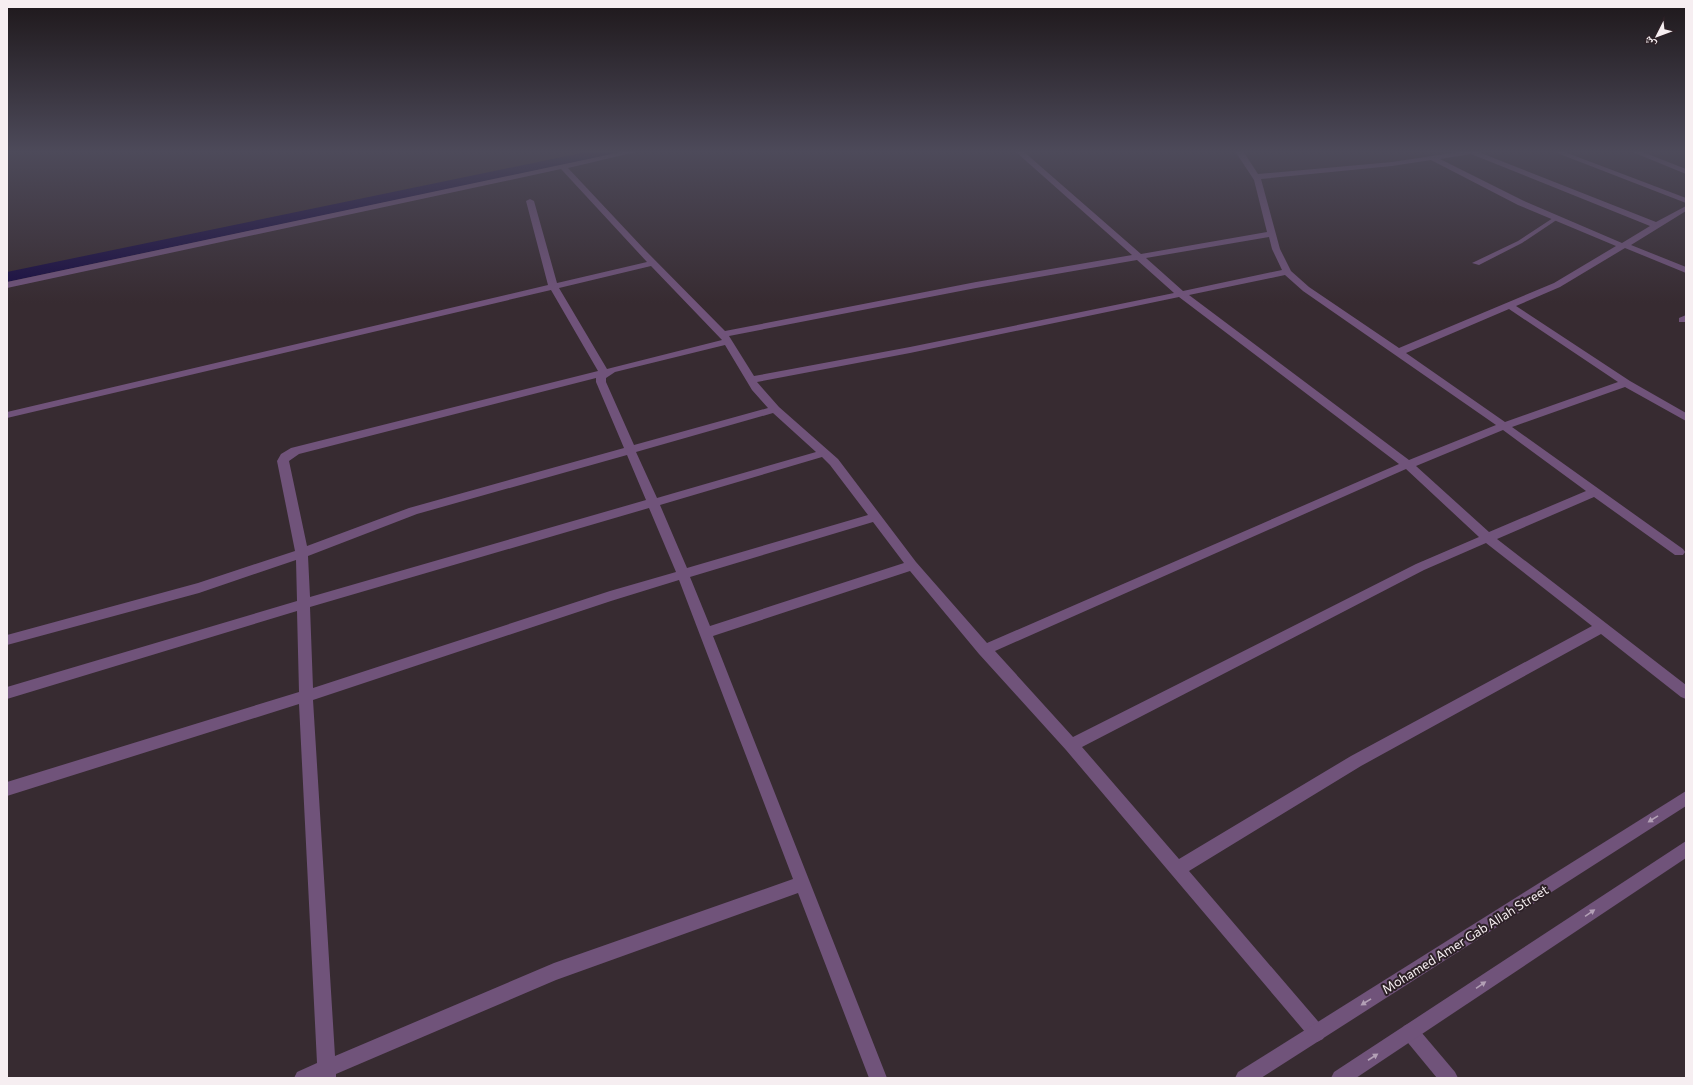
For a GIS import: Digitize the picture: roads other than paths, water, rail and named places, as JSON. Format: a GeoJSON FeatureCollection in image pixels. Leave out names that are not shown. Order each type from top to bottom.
{"type":"FeatureCollection","features":[{"type":"Feature","properties":{"kind":"street"},"geometry":{"type":"LineString","coordinates":[[7,285],[400,202]]}},
{"type":"Feature","properties":{"kind":"street"},"geometry":{"type":"LineString","coordinates":[[530,202],[553,286],[604,373]]}},
{"type":"Feature","properties":{"kind":"street"},"geometry":{"type":"LineString","coordinates":[[596,202],[725,338],[752,380],[775,409],[834,462],[912,565],[984,650],[1071,745],[1317,1033]]}},
{"type":"Feature","properties":{"kind":"street"},"geometry":{"type":"LineString","coordinates":[[1076,202],[1180,293],[1408,464],[1488,538],[1686,693]]}},
{"type":"Feature","properties":{"kind":"street"},"geometry":{"type":"LineString","coordinates":[[1265,202],[1271,234],[1276,249],[1287,272],[1306,289],[1399,352],[1684,553]]}},
{"type":"Feature","properties":{"kind":"street"},"geometry":{"type":"LineString","coordinates":[[1520,202],[1555,219],[1686,270]]}},
{"type":"Feature","properties":{"kind":"street"},"geometry":{"type":"LineString","coordinates":[[1599,202],[1658,226]]}},
{"type":"Feature","properties":{"kind":"street"},"geometry":{"type":"LineString","coordinates":[[1399,352],[1558,285],[1686,208]]}},
{"type":"Feature","properties":{"kind":"street"},"geometry":{"type":"LineString","coordinates":[[327,1073],[306,696],[302,553],[282,461],[285,457],[295,451],[604,373],[725,338],[976,285],[1271,234]]}},
{"type":"Feature","properties":{"kind":"street"},"geometry":{"type":"LineString","coordinates":[[7,415],[654,263]]}},
{"type":"Feature","properties":{"kind":"street"},"geometry":{"type":"LineString","coordinates":[[752,380],[910,350],[1287,272]]}},
{"type":"Feature","properties":{"kind":"street"},"geometry":{"type":"LineString","coordinates":[[1511,306],[1626,384],[1686,418]]}},
{"type":"Feature","properties":{"kind":"street"},"geometry":{"type":"LineString","coordinates":[[604,373],[601,377],[601,382],[629,449],[654,502],[683,574],[878,1078]]}},
{"type":"Feature","properties":{"kind":"street"},"geometry":{"type":"LineString","coordinates":[[984,650],[1408,464],[1504,426],[1626,384]]}},
{"type":"Feature","properties":{"kind":"street"},"geometry":{"type":"LineString","coordinates":[[7,640],[199,588],[302,553],[412,511],[775,409]]}},
{"type":"Feature","properties":{"kind":"street"},"geometry":{"type":"LineString","coordinates":[[7,693],[824,453]]}},
{"type":"Feature","properties":{"kind":"street"},"geometry":{"type":"LineString","coordinates":[[1071,745],[1420,567],[1596,492]]}},
{"type":"Feature","properties":{"kind":"street"},"geometry":{"type":"LineString","coordinates":[[7,789],[306,696],[602,598],[875,517]]}},
{"type":"Feature","properties":{"kind":"street"},"geometry":{"type":"LineString","coordinates":[[706,633],[912,565]]}},
{"type":"Feature","properties":{"kind":"street"},"geometry":{"type":"LineString","coordinates":[[1177,869],[1356,760],[1602,627]]}},
{"type":"Feature","properties":{"kind":"street","name":"Mohamed Amer Gab Allah Street"},"geometry":{"type":"LineString","coordinates":[[1244,1078],[1686,798]]}},
{"type":"Feature","properties":{"kind":"street"},"geometry":{"type":"LineString","coordinates":[[1340,1078],[1686,849]]}},
{"type":"Feature","properties":{"kind":"street"},"geometry":{"type":"LineString","coordinates":[[303,1078],[327,1073],[554,972],[803,883]]}},
{"type":"Feature","properties":{"kind":"street"},"geometry":{"type":"LineString","coordinates":[[1410,1032],[1449,1078]]}},
{"type":"Feature","properties":{"kind":"lane"},"geometry":{"type":"LineString","coordinates":[[1476,263],[1520,242],[1555,219]]}},
{"type":"Feature","properties":{"kind":"waterway"},"geometry":{"type":"LineString","coordinates":[[7,277],[367,202]]}}]}
